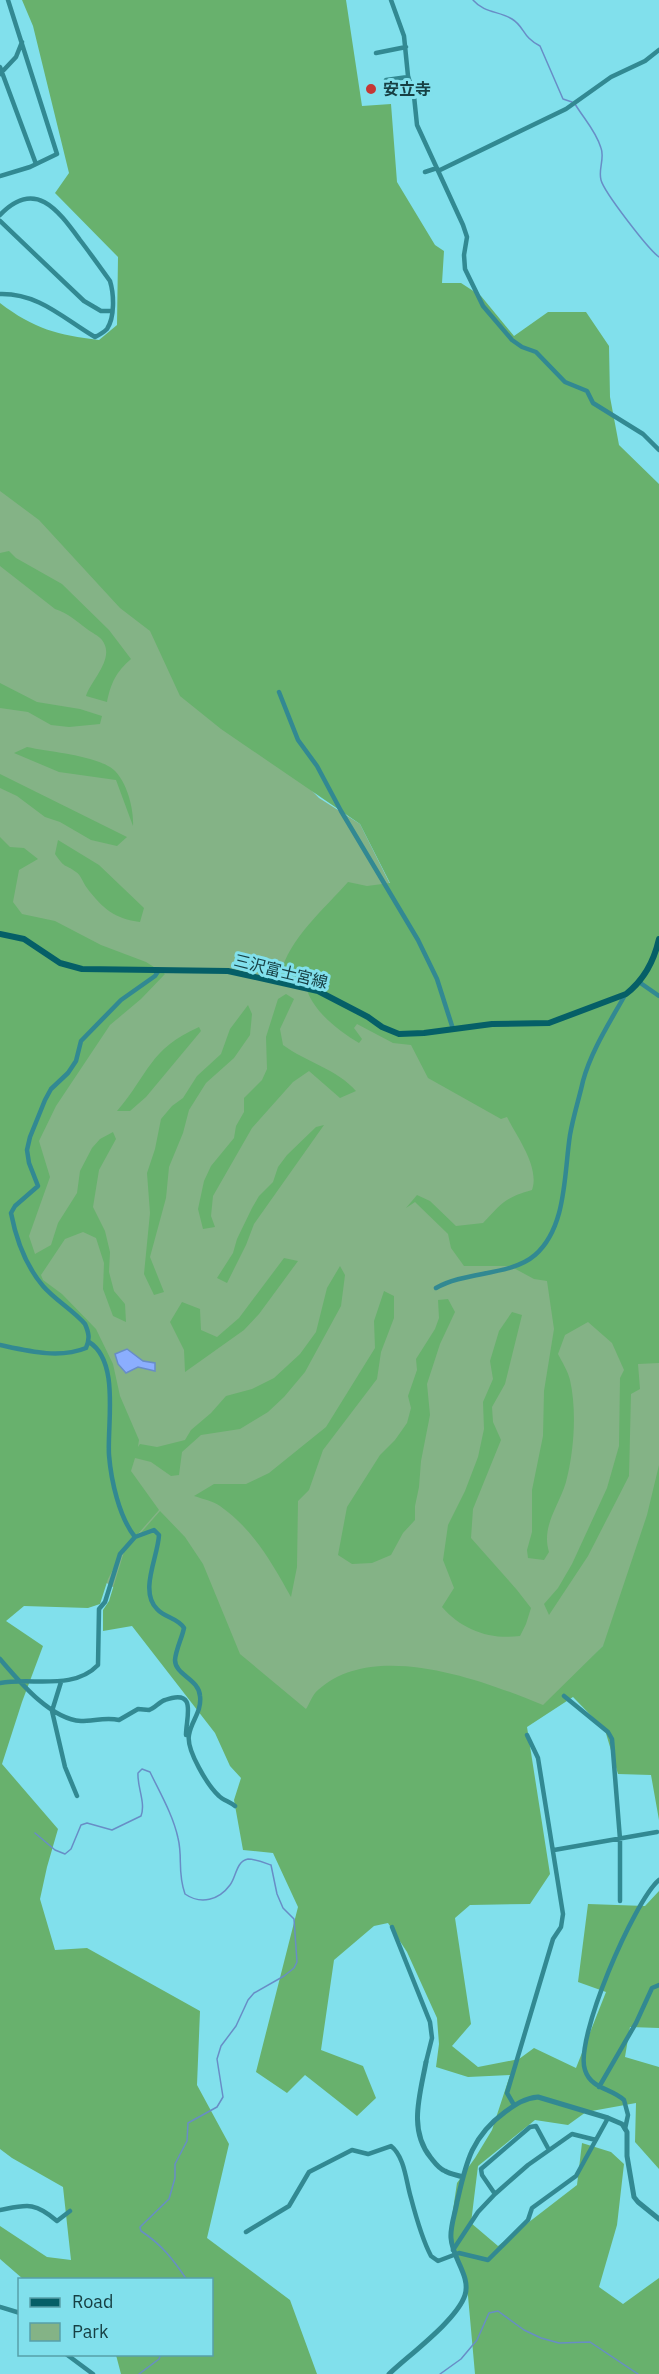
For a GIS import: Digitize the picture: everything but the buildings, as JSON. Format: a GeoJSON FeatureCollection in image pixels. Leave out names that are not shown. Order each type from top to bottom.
{"type":"FeatureCollection","features":[{"type":"Feature","properties":{"kind":"main road","name":"三沢富士宮線"},"geometry":{"type":"LineString","coordinates":[[0,934],[24,939],[60,963],[82,969],[228,971],[318,991],[399,1034],[492,1024],[549,1023],[626,994],[639,982],[655,956],[659,939]]}},
{"type":"Feature","properties":{"kind":"street"},"geometry":{"type":"LineString","coordinates":[[0,175],[36,164],[57,154],[8,0]]}},
{"type":"Feature","properties":{"kind":"street"},"geometry":{"type":"LineString","coordinates":[[391,0],[406,47],[408,77],[414,96],[417,125],[448,195],[459,213],[467,237],[464,255],[465,269],[483,306],[496,324],[522,347],[536,352],[565,382],[587,391],[593,403],[643,434],[659,450]]}},
{"type":"Feature","properties":{"kind":"street"},"geometry":{"type":"LineString","coordinates":[[22,40],[16,57],[1,71],[36,164]]}},
{"type":"Feature","properties":{"kind":"street"},"geometry":{"type":"LineString","coordinates":[[376,53],[406,47]]}},
{"type":"Feature","properties":{"kind":"street"},"geometry":{"type":"LineString","coordinates":[[425,172],[437,169],[566,109],[611,76],[645,61],[659,50]]}},
{"type":"Feature","properties":{"kind":"street"},"geometry":{"type":"LineString","coordinates":[[386,80],[408,77]]}},
{"type":"Feature","properties":{"kind":"street"},"geometry":{"type":"LineString","coordinates":[[0,215],[16,202],[35,198],[59,211],[110,281],[113,295],[106,330],[95,337],[44,303],[13,294],[0,294]]}},
{"type":"Feature","properties":{"kind":"street"},"geometry":{"type":"LineString","coordinates":[[0,221],[84,301],[101,311],[111,311]]}},
{"type":"Feature","properties":{"kind":"street"},"geometry":{"type":"LineString","coordinates":[[279,692],[298,740],[317,766],[341,811],[418,940],[437,979],[453,1029]]}},
{"type":"Feature","properties":{"kind":"street"},"geometry":{"type":"LineString","coordinates":[[0,1345],[59,1354],[79,1351],[89,1342],[85,1324],[44,1286],[33,1272],[17,1238],[10,1213],[38,1186],[29,1163],[27,1150],[30,1137],[51,1089],[68,1073],[76,1061],[81,1041],[121,1000],[159,970]]}},
{"type":"Feature","properties":{"kind":"street"},"geometry":{"type":"LineString","coordinates":[[639,982],[659,996]]}},
{"type":"Feature","properties":{"kind":"street"},"geometry":{"type":"LineString","coordinates":[[436,1288],[463,1277],[522,1263],[534,1256],[544,1245],[560,1209],[566,1184],[571,1129],[584,1079],[626,994]]}},
{"type":"Feature","properties":{"kind":"street"},"geometry":{"type":"LineString","coordinates":[[89,1342],[95,1346],[106,1370],[111,1395],[108,1438],[111,1470],[121,1508],[135,1537]]}},
{"type":"Feature","properties":{"kind":"street"},"geometry":{"type":"LineString","coordinates":[[0,1683],[18,1680],[61,1682],[90,1673],[98,1665],[99,1609],[105,1602],[120,1554],[135,1537],[154,1530],[159,1535],[149,1591],[157,1609],[181,1623],[184,1628],[175,1659],[176,1666],[196,1684],[201,1701],[201,1707],[189,1733],[188,1744]]}},
{"type":"Feature","properties":{"kind":"street"},"geometry":{"type":"LineString","coordinates":[[0,1659],[18,1680],[52,1711],[74,1720],[111,1718],[118,1720],[138,1709],[149,1710],[163,1700],[181,1697],[186,1700],[189,1707],[186,1728],[188,1744],[210,1786],[220,1798],[235,1806]]}},
{"type":"Feature","properties":{"kind":"street"},"geometry":{"type":"LineString","coordinates":[[61,1682],[52,1711],[65,1767],[77,1796]]}},
{"type":"Feature","properties":{"kind":"street"},"geometry":{"type":"LineString","coordinates":[[564,1696],[608,1732],[612,1739],[620,1839],[620,1901]]}},
{"type":"Feature","properties":{"kind":"street"},"geometry":{"type":"LineString","coordinates":[[514,2105],[507,2093],[553,1939],[561,1927],[563,1914],[538,1758],[527,1735]]}},
{"type":"Feature","properties":{"kind":"street"},"geometry":{"type":"LineString","coordinates":[[554,1850],[657,1832]]}},
{"type":"Feature","properties":{"kind":"street"},"geometry":{"type":"LineString","coordinates":[[659,1880],[647,1894],[598,1997],[583,2055],[585,2072],[598,2087],[624,2100],[628,2115],[625,2129],[634,2197],[659,2219]]}},
{"type":"Feature","properties":{"kind":"street"},"geometry":{"type":"LineString","coordinates":[[392,1927],[430,2022],[432,2038],[418,2105],[419,2136],[429,2156],[443,2171],[463,2176]]}},
{"type":"Feature","properties":{"kind":"street"},"geometry":{"type":"LineString","coordinates":[[598,2087],[636,2023],[652,1988],[659,1985]]}},
{"type":"Feature","properties":{"kind":"street"},"geometry":{"type":"LineString","coordinates":[[389,2374],[448,2320],[463,2301],[467,2285],[454,2252],[451,2230],[471,2152],[486,2127],[514,2105],[528,2098],[538,2097],[608,2118],[621,2124],[625,2129]]}},
{"type":"Feature","properties":{"kind":"street"},"geometry":{"type":"LineString","coordinates":[[454,2252],[488,2260],[528,2220],[532,2208],[576,2176],[608,2118]]}},
{"type":"Feature","properties":{"kind":"street"},"geometry":{"type":"LineString","coordinates":[[495,2194],[482,2175],[481,2169],[530,2127],[536,2126],[549,2150]]}},
{"type":"Feature","properties":{"kind":"street"},"geometry":{"type":"LineString","coordinates":[[246,2232],[289,2206],[309,2172],[352,2150],[368,2154],[391,2146],[404,2169],[411,2199],[431,2256],[438,2261],[454,2252],[478,2212],[528,2165],[572,2134],[596,2140]]}},
{"type":"Feature","properties":{"kind":"street"},"geometry":{"type":"LineString","coordinates":[[0,2210],[16,2205],[29,2205],[46,2212],[57,2221],[70,2211]]}},
{"type":"Feature","properties":{"kind":"street"},"geometry":{"type":"LineString","coordinates":[[0,2307],[18,2312]]}},
{"type":"Feature","properties":{"kind":"street"},"geometry":{"type":"LineString","coordinates":[[67,2356],[93,2374]]}},
{"type":"Feature","properties":{"kind":"green space"},"geometry":{"type":"Polygon","coordinates":[[[22,0],[346,0],[362,106],[391,104],[397,182],[435,245],[444,251],[442,283],[461,283],[481,296],[514,336],[548,312],[586,312],[609,346],[610,397],[619,445],[659,484],[659,1363],[638,1364],[640,1389],[631,1394],[629,1476],[588,1556],[549,1615],[544,1604],[558,1588],[572,1564],[607,1488],[619,1446],[620,1378],[624,1370],[612,1343],[588,1322],[565,1335],[558,1354],[568,1373],[572,1392],[574,1431],[571,1458],[566,1482],[547,1533],[549,1552],[544,1560],[528,1558],[527,1550],[532,1532],[532,1490],[543,1436],[544,1391],[554,1329],[547,1281],[534,1279],[510,1266],[464,1266],[451,1248],[448,1234],[415,1202],[406,1208],[417,1195],[430,1201],[456,1226],[483,1223],[504,1202],[532,1190],[533,1172],[526,1152],[507,1117],[501,1119],[428,1078],[411,1045],[393,1043],[357,1024],[354,1028],[362,1039],[359,1043],[343,1033],[321,1013],[307,990],[287,983],[281,973],[291,948],[309,924],[348,882],[367,886],[390,883],[360,824],[221,729],[180,696],[150,631],[120,608],[39,520],[0,491],[0,303],[35,325],[71,336],[99,340],[117,325],[118,257],[55,193],[69,173],[33,26],[22,0]]]}},
{"type":"Feature","properties":{"kind":"green space"},"geometry":{"type":"Polygon","coordinates":[[[0,467],[319,798],[360,824],[390,884],[607,1156],[659,1311],[659,1536],[635,1613],[541,1711],[307,1712],[102,1580],[11,1359],[0,917],[0,467]]]}},
{"type":"Feature","properties":{"kind":"green space"},"geometry":{"type":"Polygon","coordinates":[[[9,551],[16,558],[62,584],[109,630],[131,659],[115,678],[107,702],[86,696],[101,669],[106,654],[106,647],[102,640],[68,615],[55,609],[0,566],[0,553],[9,551]]]}},
{"type":"Feature","properties":{"kind":"green space"},"geometry":{"type":"Polygon","coordinates":[[[0,683],[37,702],[80,709],[102,716],[100,724],[69,727],[51,725],[28,712],[0,708],[0,683]]]}},
{"type":"Feature","properties":{"kind":"green space"},"geometry":{"type":"Polygon","coordinates":[[[27,747],[81,757],[110,767],[125,785],[132,811],[133,826],[116,780],[59,772],[14,753],[27,747]]]}},
{"type":"Feature","properties":{"kind":"green space"},"geometry":{"type":"Polygon","coordinates":[[[0,774],[127,837],[117,846],[91,840],[60,822],[45,817],[17,796],[0,788],[0,774]]]}},
{"type":"Feature","properties":{"kind":"green space"},"geometry":{"type":"Polygon","coordinates":[[[0,837],[10,847],[24,848],[38,859],[19,870],[13,902],[22,914],[55,921],[101,945],[146,962],[165,974],[141,999],[110,1025],[56,1106],[39,1141],[50,1177],[29,1236],[35,1254],[51,1245],[58,1223],[77,1193],[80,1171],[92,1148],[100,1139],[113,1132],[116,1139],[99,1170],[93,1207],[105,1231],[110,1252],[109,1272],[114,1291],[125,1304],[126,1322],[113,1316],[103,1289],[104,1263],[96,1238],[83,1232],[65,1239],[41,1275],[43,1280],[62,1294],[96,1329],[113,1364],[120,1396],[139,1440],[138,1447],[140,1444],[157,1447],[185,1440],[191,1430],[226,1396],[252,1389],[274,1378],[300,1354],[316,1332],[327,1288],[340,1266],[345,1275],[341,1306],[305,1372],[268,1412],[240,1429],[201,1435],[182,1452],[179,1475],[171,1476],[151,1462],[135,1458],[131,1471],[159,1510],[122,1552],[108,1579],[100,1604],[88,1608],[24,1606],[6,1621],[43,1646],[2,1764],[58,1829],[40,1899],[55,1950],[87,1948],[200,2011],[197,2085],[229,2144],[207,2238],[290,2300],[317,2374],[121,2374],[116,2356],[213,2356],[213,2278],[22,2278],[0,2259],[0,2226],[47,2257],[71,2260],[63,2187],[0,2149],[0,837]]]}},
{"type":"Feature","properties":{"kind":"green space"},"geometry":{"type":"Polygon","coordinates":[[[58,840],[99,865],[144,908],[140,922],[116,915],[98,901],[78,873],[63,864],[55,854],[58,840]]]}},
{"type":"Feature","properties":{"kind":"green space"},"geometry":{"type":"Polygon","coordinates":[[[286,994],[294,999],[280,1029],[283,1045],[331,1071],[356,1091],[340,1098],[309,1071],[293,1082],[252,1128],[213,1196],[211,1216],[215,1227],[203,1229],[198,1209],[204,1181],[211,1166],[234,1138],[236,1126],[244,1112],[244,1098],[262,1080],[267,1069],[266,1037],[278,999],[286,994]]]}},
{"type":"Feature","properties":{"kind":"green space"},"geometry":{"type":"Polygon","coordinates":[[[248,1005],[252,1014],[250,1035],[234,1058],[206,1083],[189,1110],[183,1133],[169,1167],[166,1198],[150,1257],[164,1292],[154,1295],[144,1274],[150,1213],[147,1173],[161,1119],[172,1106],[183,1098],[197,1076],[221,1054],[230,1029],[248,1005]]]}},
{"type":"Feature","properties":{"kind":"green space"},"geometry":{"type":"Polygon","coordinates":[[[199,1027],[201,1031],[146,1097],[130,1111],[117,1111],[160,1053],[182,1035],[199,1027]]]}},
{"type":"Feature","properties":{"kind":"green space"},"geometry":{"type":"Polygon","coordinates":[[[324,1125],[254,1224],[227,1283],[217,1278],[233,1253],[252,1208],[259,1196],[273,1182],[278,1167],[316,1127],[324,1125]]]}},
{"type":"Feature","properties":{"kind":"green space"},"geometry":{"type":"Polygon","coordinates":[[[284,1258],[298,1261],[259,1314],[244,1330],[185,1372],[184,1350],[170,1322],[182,1302],[200,1309],[201,1330],[217,1337],[239,1318],[284,1258]]]}},
{"type":"Feature","properties":{"kind":"green space"},"geometry":{"type":"Polygon","coordinates":[[[384,1291],[394,1296],[394,1318],[381,1352],[377,1379],[323,1450],[309,1490],[298,1501],[297,1567],[291,1597],[269,1559],[242,1525],[217,1504],[194,1496],[214,1484],[246,1484],[269,1473],[326,1427],[375,1348],[374,1321],[384,1291]]]}},
{"type":"Feature","properties":{"kind":"green space"},"geometry":{"type":"Polygon","coordinates":[[[448,1299],[455,1312],[440,1344],[427,1384],[430,1415],[421,1461],[415,1520],[403,1533],[391,1555],[372,1563],[352,1564],[338,1555],[347,1507],[380,1455],[407,1423],[411,1408],[408,1396],[417,1370],[416,1359],[435,1329],[439,1318],[438,1300],[448,1299]]]}},
{"type":"Feature","properties":{"kind":"green space"},"geometry":{"type":"Polygon","coordinates":[[[512,1312],[522,1315],[505,1384],[492,1407],[493,1422],[501,1440],[473,1509],[471,1538],[531,1608],[520,1636],[509,1637],[477,1632],[458,1622],[442,1607],[454,1588],[443,1560],[448,1525],[465,1491],[478,1457],[484,1429],[483,1402],[493,1379],[490,1361],[499,1331],[512,1312]]]}},
{"type":"Feature","properties":{"kind":"green space"},"geometry":{"type":"Polygon","coordinates":[[[659,1465],[659,1820],[651,1775],[618,1774],[605,1730],[573,1697],[527,1727],[550,1874],[530,1904],[470,1905],[455,1918],[471,2024],[452,2046],[478,2067],[519,2059],[534,2048],[576,2068],[606,1992],[578,1982],[588,1904],[645,1906],[659,1891],[659,2028],[630,2027],[625,2057],[659,2067],[659,2169],[635,2142],[636,2103],[586,2112],[568,2125],[535,2120],[478,2166],[471,2223],[498,2246],[577,2185],[582,2143],[611,2152],[624,2164],[617,2225],[599,2287],[623,2304],[659,2278],[659,2374],[475,2374],[468,2296],[450,2230],[457,2183],[492,2130],[510,2075],[468,2077],[436,2067],[439,2044],[437,2018],[407,1952],[388,1923],[374,1926],[334,1960],[321,2050],[363,2066],[376,2098],[357,2116],[305,2075],[287,2093],[256,2072],[298,1907],[273,1853],[243,1850],[234,1800],[241,1778],[230,1766],[215,1733],[132,1626],[103,1631],[103,1610],[109,1601],[124,1552],[160,1511],[185,1537],[203,1564],[240,1654],[306,1709],[318,1690],[341,1675],[368,1667],[398,1666],[429,1669],[460,1676],[543,1705],[603,1646],[647,1515],[659,1465]]]}},
{"type":"Feature","properties":{"kind":"water"},"geometry":{"type":"Polygon","coordinates":[[[127,1349],[143,1361],[155,1363],[155,1371],[138,1367],[126,1373],[118,1364],[115,1354],[127,1349]]]}},
{"type":"Feature","properties":{"kind":"waterway"},"geometry":{"type":"LineString","coordinates":[[473,0],[487,10],[512,19],[534,43],[540,46],[563,99],[572,102]]}},
{"type":"Feature","properties":{"kind":"waterway"},"geometry":{"type":"LineString","coordinates":[[575,104],[599,142],[602,156],[600,176],[604,186],[627,220],[659,257]]}},
{"type":"Feature","properties":{"kind":"waterway"},"geometry":{"type":"LineString","coordinates":[[35,1833],[55,1850],[65,1854],[71,1849],[81,1825],[87,1823],[112,1830],[141,1816],[138,1773],[142,1769],[150,1772],[176,1829],[181,1879],[185,1894],[203,1900],[215,1897],[230,1885],[244,1860],[254,1860],[271,1865],[277,1894],[283,1908],[294,1919],[297,1962],[294,1968],[284,1976],[254,1993],[248,2000],[236,2026],[221,2046],[217,2059],[223,2097],[217,2107],[188,2123],[187,2141],[175,2164],[175,2178],[169,2199],[140,2227],[141,2231],[166,2252],[186,2278]]}},
{"type":"Feature","properties":{"kind":"waterway"},"geometry":{"type":"LineString","coordinates":[[440,2374],[461,2359],[477,2340],[489,2313],[498,2311],[524,2330],[541,2338],[559,2343],[590,2342],[638,2374]]}},
{"type":"Feature","properties":{"kind":"waterway"},"geometry":{"type":"LineString","coordinates":[[139,2374],[160,2356]]}},
{"type":"Feature","properties":{"kind":"place","name":"安立寺"},"geometry":{"type":"Point","coordinates":[371,89]}}]}
